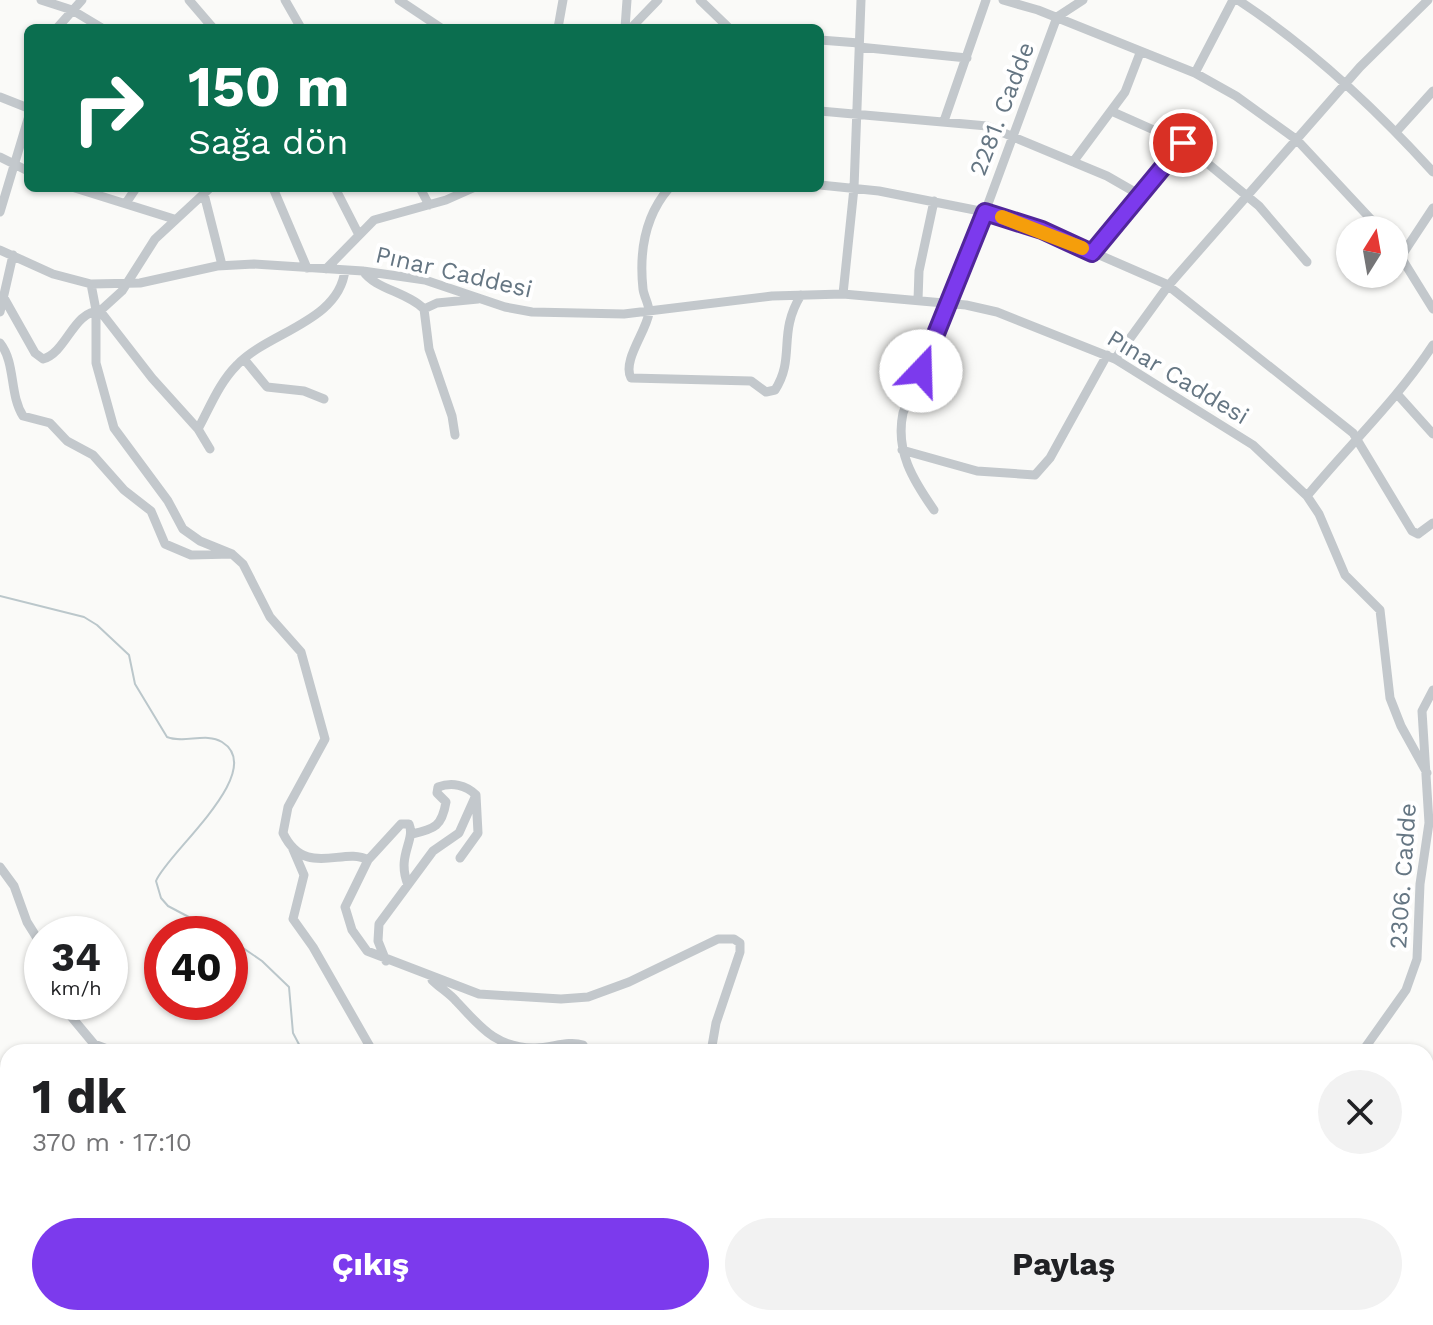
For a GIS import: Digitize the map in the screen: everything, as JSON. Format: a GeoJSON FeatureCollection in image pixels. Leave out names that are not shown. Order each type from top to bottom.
{"type":"FeatureCollection","features":[{"type":"Feature","properties":{"kind":"street"},"geometry":{"type":"LineString","coordinates":[[41,0],[72,10],[95,24]]}},
{"type":"Feature","properties":{"kind":"street"},"geometry":{"type":"LineString","coordinates":[[60,24],[82,0]]}},
{"type":"Feature","properties":{"kind":"street"},"geometry":{"type":"LineString","coordinates":[[189,0],[210,24]]}},
{"type":"Feature","properties":{"kind":"street"},"geometry":{"type":"LineString","coordinates":[[285,0],[299,24]]}},
{"type":"Feature","properties":{"kind":"street"},"geometry":{"type":"LineString","coordinates":[[559,24],[563,0]]}},
{"type":"Feature","properties":{"kind":"street"},"geometry":{"type":"LineString","coordinates":[[625,24],[627,0]]}},
{"type":"Feature","properties":{"kind":"street"},"geometry":{"type":"LineString","coordinates":[[635,24],[658,0]]}},
{"type":"Feature","properties":{"kind":"street"},"geometry":{"type":"LineString","coordinates":[[700,0],[725,24]]}},
{"type":"Feature","properties":{"kind":"street"},"geometry":{"type":"LineString","coordinates":[[843,294],[854,188],[861,0]]}},
{"type":"Feature","properties":{"kind":"street"},"geometry":{"type":"LineString","coordinates":[[944,121],[986,0]]}},
{"type":"Feature","properties":{"kind":"street"},"geometry":{"type":"LineString","coordinates":[[1003,0],[1057,17],[1195,73],[1246,103],[1297,140],[1368,216]]}},
{"type":"Feature","properties":{"kind":"street","name":"2281. Cadde"},"geometry":{"type":"LineString","coordinates":[[902,450],[903,413],[985,212],[1057,17],[1083,0]]}},
{"type":"Feature","properties":{"kind":"street"},"geometry":{"type":"LineString","coordinates":[[1195,73],[1236,0],[1346,84],[1433,172]]}},
{"type":"Feature","properties":{"kind":"street"},"geometry":{"type":"LineString","coordinates":[[902,450],[977,471],[1035,475],[1050,458],[1111,357],[1168,286],[1346,84],[1428,0]]}},
{"type":"Feature","properties":{"kind":"street"},"geometry":{"type":"LineString","coordinates":[[405,2],[435,24]]}},
{"type":"Feature","properties":{"kind":"street"},"geometry":{"type":"LineString","coordinates":[[824,41],[967,58]]}},
{"type":"Feature","properties":{"kind":"street"},"geometry":{"type":"LineString","coordinates":[[1073,162],[1125,92],[1140,53]]}},
{"type":"Feature","properties":{"kind":"street"},"geometry":{"type":"LineString","coordinates":[[1396,132],[1433,91]]}},
{"type":"Feature","properties":{"kind":"street"},"geometry":{"type":"LineString","coordinates":[[0,97],[24,106]]}},
{"type":"Feature","properties":{"kind":"street"},"geometry":{"type":"LineString","coordinates":[[824,111],[987,126],[1073,162],[1140,195]]}},
{"type":"Feature","properties":{"kind":"street"},"geometry":{"type":"LineString","coordinates":[[1111,111],[1183,143],[1248,196],[1307,262]]}},
{"type":"Feature","properties":{"kind":"street"},"geometry":{"type":"LineString","coordinates":[[0,212],[24,136]]}},
{"type":"Feature","properties":{"kind":"street"},"geometry":{"type":"LineString","coordinates":[[1092,253],[1183,143]]}},
{"type":"Feature","properties":{"kind":"street"},"geometry":{"type":"LineString","coordinates":[[0,157],[24,169]]}},
{"type":"Feature","properties":{"kind":"street"},"geometry":{"type":"LineString","coordinates":[[824,185],[934,201],[985,212],[1042,230],[1168,286],[1355,437],[1412,531],[1418,534],[1433,523]]}},
{"type":"Feature","properties":{"kind":"street"},"geometry":{"type":"LineString","coordinates":[[89,192],[174,219]]}},
{"type":"Feature","properties":{"kind":"street"},"geometry":{"type":"LineString","coordinates":[[126,203],[133,192]]}},
{"type":"Feature","properties":{"kind":"street"},"geometry":{"type":"LineString","coordinates":[[4,298],[35,353],[43,359],[52,355],[82,319],[98,311],[127,285],[147,248],[206,192]]}},
{"type":"Feature","properties":{"kind":"street"},"geometry":{"type":"LineString","coordinates":[[207,192],[222,265]]}},
{"type":"Feature","properties":{"kind":"street"},"geometry":{"type":"LineString","coordinates":[[275,192],[307,268]]}},
{"type":"Feature","properties":{"kind":"street"},"geometry":{"type":"LineString","coordinates":[[337,192],[358,233]]}},
{"type":"Feature","properties":{"kind":"street"},"geometry":{"type":"LineString","coordinates":[[422,192],[429,205]]}},
{"type":"Feature","properties":{"kind":"street"},"geometry":{"type":"LineString","coordinates":[[326,269],[358,233],[382,216],[429,205],[463,192]]}},
{"type":"Feature","properties":{"kind":"street"},"geometry":{"type":"LineString","coordinates":[[666,192],[653,209],[647,227],[643,280],[650,311],[630,367],[631,378],[751,381],[772,392],[786,368],[787,322],[801,295]]}},
{"type":"Feature","properties":{"kind":"street"},"geometry":{"type":"LineString","coordinates":[[918,300],[919,271],[934,201]]}},
{"type":"Feature","properties":{"kind":"street"},"geometry":{"type":"LineString","coordinates":[[1408,246],[1433,208]]}},
{"type":"Feature","properties":{"kind":"street","name":"Pınar Caddesi"},"geometry":{"type":"LineString","coordinates":[[0,250],[53,274],[91,284],[127,285],[222,265],[363,271],[425,280],[532,312],[601,315],[801,295],[843,294],[947,303],[997,312],[1111,357],[1253,445],[1307,496],[1319,514],[1345,575],[1380,610],[1390,698],[1427,773]]}},
{"type":"Feature","properties":{"kind":"street"},"geometry":{"type":"LineString","coordinates":[[0,312],[13,255]]}},
{"type":"Feature","properties":{"kind":"street"},"geometry":{"type":"LineString","coordinates":[[1408,265],[1433,309]]}},
{"type":"Feature","properties":{"kind":"street"},"geometry":{"type":"LineString","coordinates":[[198,429],[223,383],[244,359],[266,341],[315,315],[336,295],[345,270]]}},
{"type":"Feature","properties":{"kind":"street"},"geometry":{"type":"LineString","coordinates":[[363,271],[369,278],[402,292],[424,309],[430,354],[450,410],[455,435]]}},
{"type":"Feature","properties":{"kind":"street"},"geometry":{"type":"LineString","coordinates":[[91,284],[98,311],[96,363],[116,432],[171,506],[183,529],[200,541],[232,554],[243,564],[270,617],[301,652],[324,730],[324,742],[284,818],[283,833],[303,872]]}},
{"type":"Feature","properties":{"kind":"street"},"geometry":{"type":"LineString","coordinates":[[424,309],[437,303],[481,298]]}},
{"type":"Feature","properties":{"kind":"street"},"geometry":{"type":"LineString","coordinates":[[98,311],[198,429],[210,449]]}},
{"type":"Feature","properties":{"kind":"street"},"geometry":{"type":"LineString","coordinates":[[0,343],[8,360],[12,391],[23,416],[50,423],[67,441],[93,455],[124,490],[151,511],[165,544],[191,555],[232,554]]}},
{"type":"Feature","properties":{"kind":"street"},"geometry":{"type":"LineString","coordinates":[[1307,496],[1355,437],[1398,395],[1433,345]]}},
{"type":"Feature","properties":{"kind":"street"},"geometry":{"type":"LineString","coordinates":[[244,359],[267,387],[304,391],[324,399]]}},
{"type":"Feature","properties":{"kind":"street"},"geometry":{"type":"LineString","coordinates":[[1398,395],[1433,434]]}},
{"type":"Feature","properties":{"kind":"street"},"geometry":{"type":"LineString","coordinates":[[902,450],[934,510]]}},
{"type":"Feature","properties":{"kind":"street","name":"2306. Cadde"},"geometry":{"type":"LineString","coordinates":[[1368,1044],[1400,1001],[1415,967],[1420,884],[1429,823],[1422,711],[1433,690]]}},
{"type":"Feature","properties":{"kind":"street"},"geometry":{"type":"LineString","coordinates":[[412,834],[436,829],[440,824],[446,802],[437,793],[440,786],[463,786],[476,795]]}},
{"type":"Feature","properties":{"kind":"street"},"geometry":{"type":"LineString","coordinates":[[460,858],[478,833],[476,795]]}},
{"type":"Feature","properties":{"kind":"street"},"geometry":{"type":"LineString","coordinates":[[386,961],[378,941],[378,928],[433,851],[459,833],[476,795]]}},
{"type":"Feature","properties":{"kind":"street"},"geometry":{"type":"LineString","coordinates":[[408,885],[403,860],[412,834],[409,824],[401,824],[368,860],[350,892],[346,915],[363,946],[386,961],[479,994],[580,998],[629,982],[718,939],[734,939],[740,943],[740,952],[716,1023],[712,1044]]}},
{"type":"Feature","properties":{"kind":"street"},"geometry":{"type":"LineString","coordinates":[[292,847],[315,858],[362,857],[368,860]]}},
{"type":"Feature","properties":{"kind":"street"},"geometry":{"type":"LineString","coordinates":[[315,858],[303,872],[293,919],[317,954],[368,1044]]}},
{"type":"Feature","properties":{"kind":"street"},"geometry":{"type":"LineString","coordinates":[[0,867],[14,886],[25,916]]}},
{"type":"Feature","properties":{"kind":"street"},"geometry":{"type":"LineString","coordinates":[[430,976],[478,1028],[494,1038],[516,1044]]}},
{"type":"Feature","properties":{"kind":"street"},"geometry":{"type":"LineString","coordinates":[[74,1020],[94,1044]]}},
{"type":"Feature","properties":{"kind":"waterway"},"geometry":{"type":"LineString","coordinates":[[0,596],[84,617],[97,625],[129,655],[135,684],[167,737],[216,739],[233,755],[233,772],[224,792],[156,881],[161,898],[168,906],[187,916]]}},
{"type":"Feature","properties":{"kind":"waterway"},"geometry":{"type":"LineString","coordinates":[[248,951],[289,987],[293,1033],[299,1044]]}},
{"type":"Feature","properties":{"kind":"slow traffic"},"geometry":{"type":"LineString","coordinates":[[1002,217],[1082,248]]}},
{"type":"Feature","properties":{"kind":"route"},"geometry":{"type":"LineString","coordinates":[[921,371],[985,212],[1042,230],[1092,253],[1183,143]]}}]}
